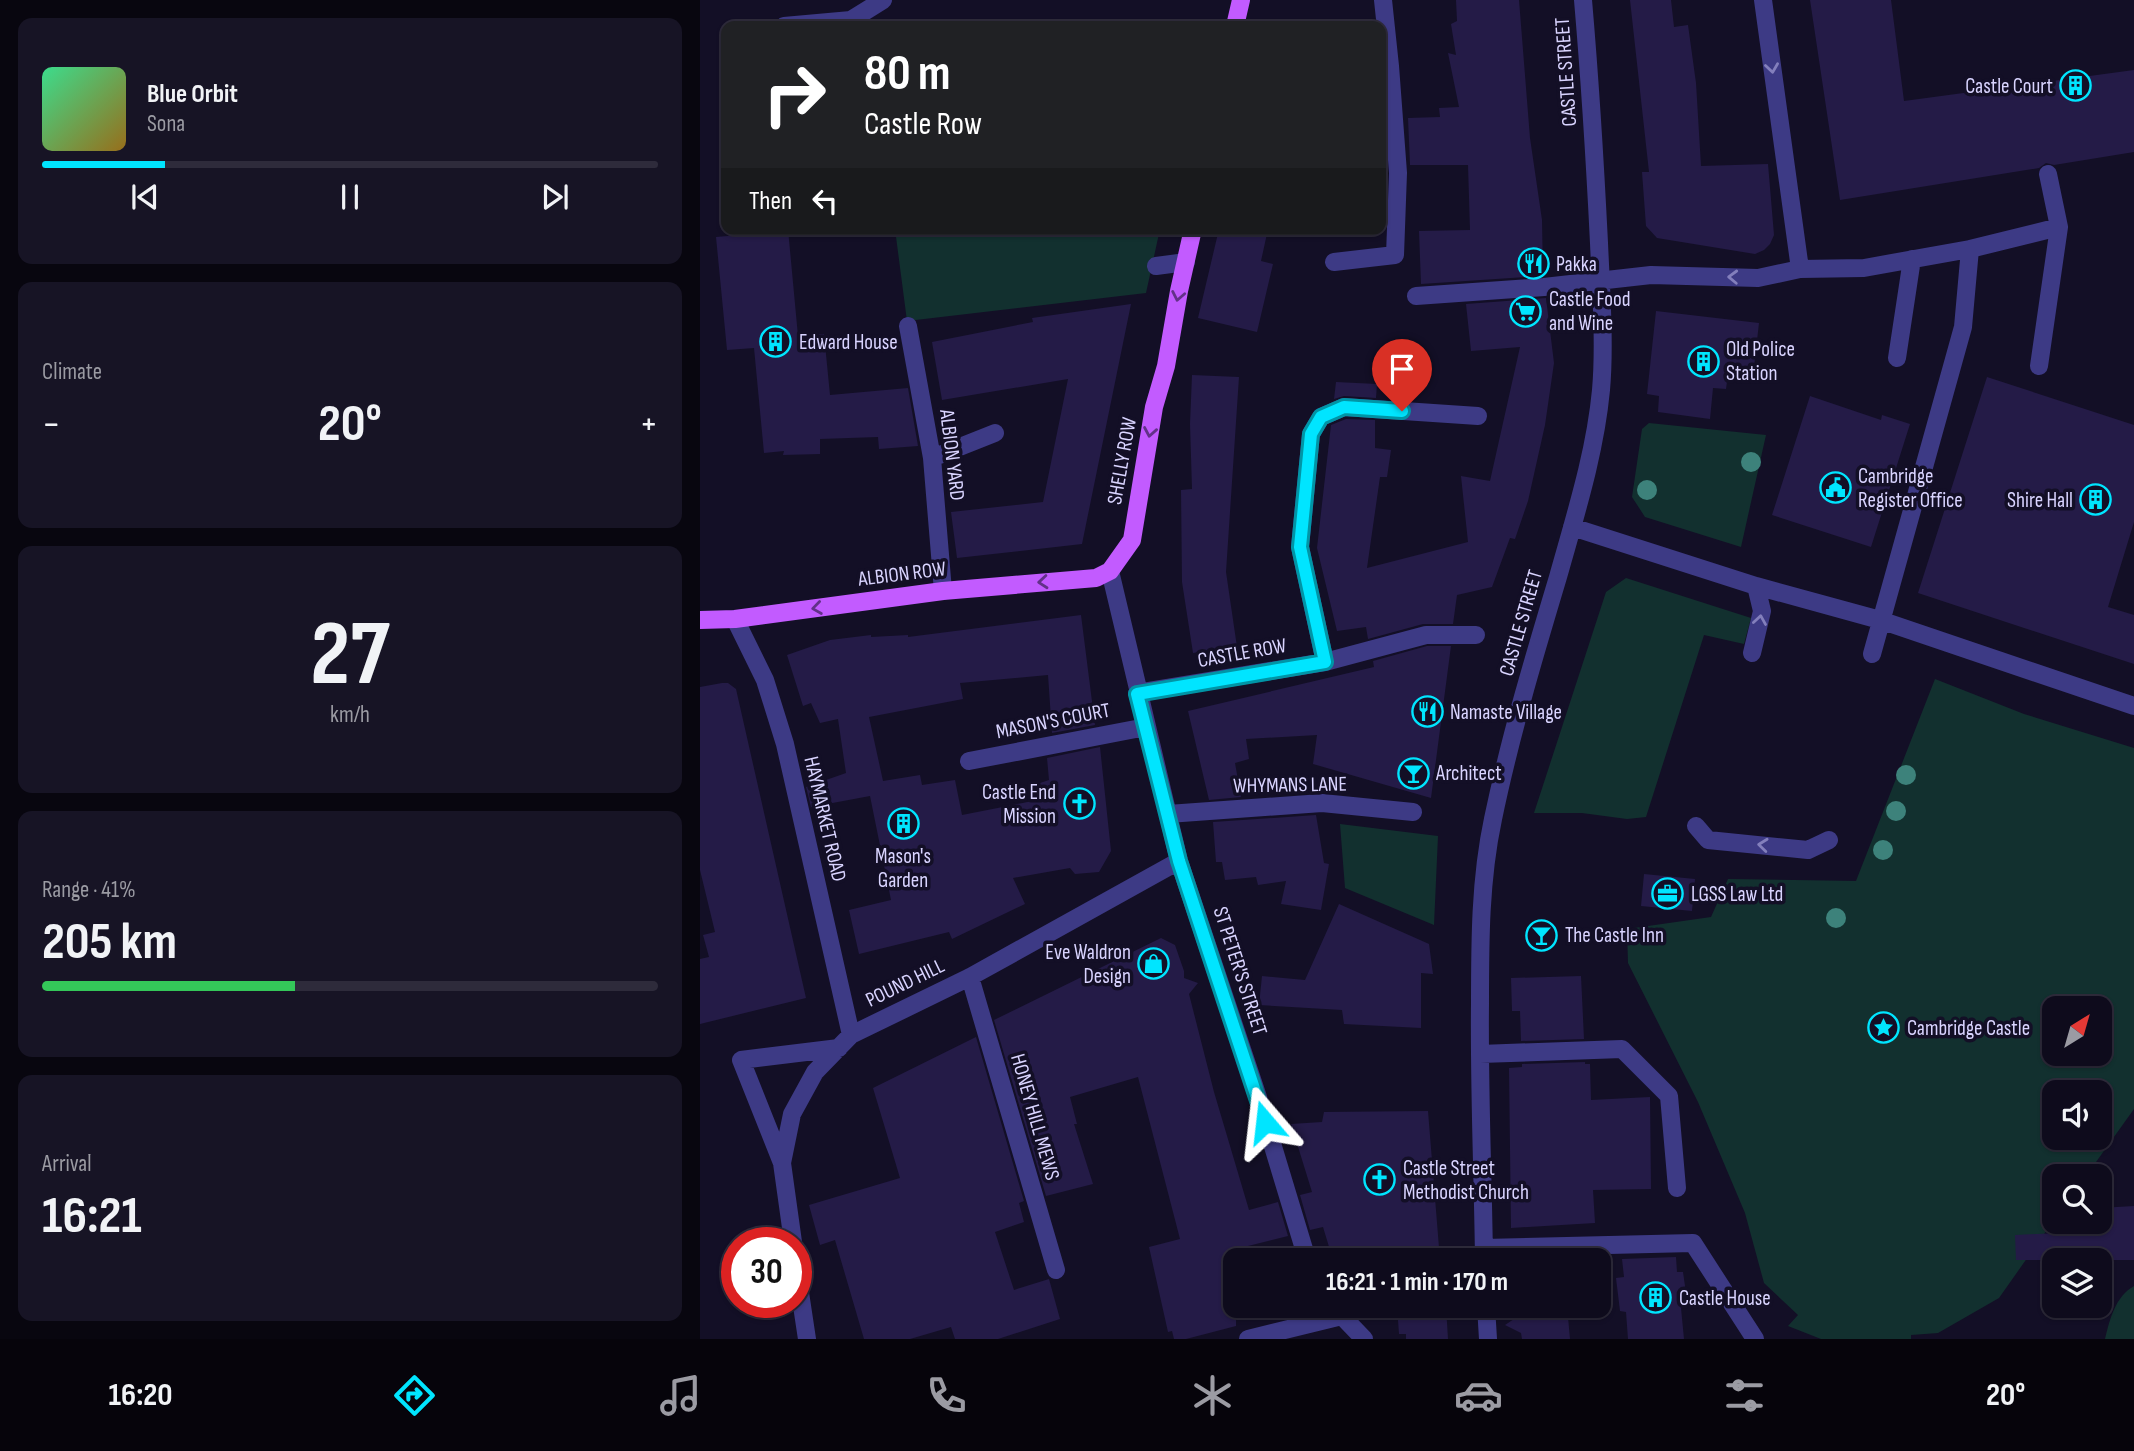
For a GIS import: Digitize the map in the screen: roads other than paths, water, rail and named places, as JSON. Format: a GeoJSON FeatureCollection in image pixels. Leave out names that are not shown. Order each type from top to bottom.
{"type":"FeatureCollection","features":[{"type":"Feature","properties":{"kind":"main road"},"geometry":{"type":"LineString","coordinates":[[1236,21],[1241,0]]}},
{"type":"Feature","properties":{"kind":"main road","name":"SHELLY ROW"},"geometry":{"type":"LineString","coordinates":[[1110,571],[1132,540],[1154,407],[1166,366],[1192,235]]}},
{"type":"Feature","properties":{"kind":"main road","name":"ALBION ROW"},"geometry":{"type":"LineString","coordinates":[[700,620],[735,619],[943,591],[1096,578],[1110,571]]}},
{"type":"Feature","properties":{"kind":"street"},"geometry":{"type":"LineString","coordinates":[[840,21],[851,20],[883,0]]}},
{"type":"Feature","properties":{"kind":"street"},"geometry":{"type":"LineString","coordinates":[[1383,0],[1386,21]]}},
{"type":"Feature","properties":{"kind":"street","name":"CASTLE STREET"},"geometry":{"type":"LineString","coordinates":[[1484,1248],[1479,1054],[1480,914],[1493,819],[1531,667],[1595,437],[1601,387],[1601,279],[1591,91],[1583,0]]}},
{"type":"Feature","properties":{"kind":"street"},"geometry":{"type":"LineString","coordinates":[[1763,0],[1800,269]]}},
{"type":"Feature","properties":{"kind":"street"},"geometry":{"type":"LineString","coordinates":[[1334,262],[1395,255],[1389,173],[1391,66],[1386,25]]}},
{"type":"Feature","properties":{"kind":"street"},"geometry":{"type":"LineString","coordinates":[[2039,366],[2059,228],[2048,174]]}},
{"type":"Feature","properties":{"kind":"street"},"geometry":{"type":"LineString","coordinates":[[1416,296],[1651,275],[1758,278],[1800,269],[1864,268],[1970,249],[2059,228]]}},
{"type":"Feature","properties":{"kind":"street"},"geometry":{"type":"LineString","coordinates":[[1872,653],[1964,327],[1970,249]]}},
{"type":"Feature","properties":{"kind":"street"},"geometry":{"type":"LineString","coordinates":[[1897,358],[1912,259]]}},
{"type":"Feature","properties":{"kind":"street"},"geometry":{"type":"LineString","coordinates":[[1156,266],[1186,262]]}},
{"type":"Feature","properties":{"kind":"street","name":"ALBION YARD"},"geometry":{"type":"LineString","coordinates":[[908,326],[932,458],[943,591]]}},
{"type":"Feature","properties":{"kind":"street"},"geometry":{"type":"LineString","coordinates":[[1325,662],[1300,547],[1311,434],[1321,417],[1344,407],[1478,416]]}},
{"type":"Feature","properties":{"kind":"street"},"geometry":{"type":"LineString","coordinates":[[932,458],[995,433]]}},
{"type":"Feature","properties":{"kind":"street"},"geometry":{"type":"LineString","coordinates":[[1572,527],[1756,586],[1880,620],[2134,706]]}},
{"type":"Feature","properties":{"kind":"street"},"geometry":{"type":"LineString","coordinates":[[1110,571],[1137,694]]}},
{"type":"Feature","properties":{"kind":"street"},"geometry":{"type":"LineString","coordinates":[[1752,653],[1762,611],[1756,586]]}},
{"type":"Feature","properties":{"kind":"street","name":"HAYMARKET ROAD"},"geometry":{"type":"LineString","coordinates":[[735,619],[765,680],[785,744],[845,1041]]}},
{"type":"Feature","properties":{"kind":"street","name":"CASTLE ROW"},"geometry":{"type":"LineString","coordinates":[[1137,694],[1325,662],[1426,635],[1476,635]]}},
{"type":"Feature","properties":{"kind":"street","name":"ST PETER'S STREET"},"geometry":{"type":"LineString","coordinates":[[1137,694],[1179,861],[1258,1097],[1304,1248]]}},
{"type":"Feature","properties":{"kind":"street","name":"MASON'S COURT"},"geometry":{"type":"LineString","coordinates":[[969,761],[1146,727]]}},
{"type":"Feature","properties":{"kind":"street","name":"WHYMANS LANE"},"geometry":{"type":"LineString","coordinates":[[1168,814],[1322,803],[1413,812]]}},
{"type":"Feature","properties":{"kind":"street"},"geometry":{"type":"LineString","coordinates":[[1696,826],[1708,840],[1808,850],[1829,840]]}},
{"type":"Feature","properties":{"kind":"street","name":"POUND HILL"},"geometry":{"type":"LineString","coordinates":[[791,1227],[782,1163],[792,1114],[815,1072],[845,1041],[970,977],[1179,861]]}},
{"type":"Feature","properties":{"kind":"street","name":"HONEY HILL MEWS"},"geometry":{"type":"LineString","coordinates":[[970,977],[1056,1270]]}},
{"type":"Feature","properties":{"kind":"street"},"geometry":{"type":"LineString","coordinates":[[782,1163],[741,1060],[845,1041]]}},
{"type":"Feature","properties":{"kind":"street"},"geometry":{"type":"LineString","coordinates":[[1479,1054],[1622,1049],[1669,1096],[1677,1188]]}},
{"type":"Feature","properties":{"kind":"street"},"geometry":{"type":"LineString","coordinates":[[1598,1248],[1693,1243],[1755,1339]]}},
{"type":"Feature","properties":{"kind":"street"},"geometry":{"type":"LineString","coordinates":[[804,1318],[807,1339]]}},
{"type":"Feature","properties":{"kind":"street"},"geometry":{"type":"LineString","coordinates":[[1248,1339],[1316,1318]]}},
{"type":"Feature","properties":{"kind":"street"},"geometry":{"type":"LineString","coordinates":[[1345,1318],[1364,1339]]}},
{"type":"Feature","properties":{"kind":"street"},"geometry":{"type":"LineString","coordinates":[[1487,1318],[1488,1339]]}},
{"type":"Feature","properties":{"kind":"place","name":"Castle Court"},"geometry":{"type":"Point","coordinates":[2076,86]}},
{"type":"Feature","properties":{"kind":"place","name":"Pakka"},"geometry":{"type":"Point","coordinates":[1533,264]}},
{"type":"Feature","properties":{"kind":"place","name":"Castle Food and Wine"},"geometry":{"type":"Point","coordinates":[1526,311]}},
{"type":"Feature","properties":{"kind":"place","name":"Edward House"},"geometry":{"type":"Point","coordinates":[776,342]}},
{"type":"Feature","properties":{"kind":"place","name":"Old Police Station"},"geometry":{"type":"Point","coordinates":[1703,361]}},
{"type":"Feature","properties":{"kind":"place","name":"Cambridge Register Office"},"geometry":{"type":"Point","coordinates":[1835,488]}},
{"type":"Feature","properties":{"kind":"place","name":"Shire Hall"},"geometry":{"type":"Point","coordinates":[2096,500]}},
{"type":"Feature","properties":{"kind":"place","name":"Namaste Village"},"geometry":{"type":"Point","coordinates":[1427,712]}},
{"type":"Feature","properties":{"kind":"place","name":"Architect"},"geometry":{"type":"Point","coordinates":[1413,773]}},
{"type":"Feature","properties":{"kind":"place","name":"Castle End Mission"},"geometry":{"type":"Point","coordinates":[1079,804]}},
{"type":"Feature","properties":{"kind":"place","name":"Mason's Garden"},"geometry":{"type":"Point","coordinates":[903,824]}},
{"type":"Feature","properties":{"kind":"place","name":"LGSS Law Ltd"},"geometry":{"type":"Point","coordinates":[1668,894]}},
{"type":"Feature","properties":{"kind":"place","name":"The Castle Inn"},"geometry":{"type":"Point","coordinates":[1542,935]}},
{"type":"Feature","properties":{"kind":"place","name":"Eve Waldron Design"},"geometry":{"type":"Point","coordinates":[1154,964]}},
{"type":"Feature","properties":{"kind":"place","name":"Cambridge Castle"},"geometry":{"type":"Point","coordinates":[1884,1028]}},
{"type":"Feature","properties":{"kind":"place","name":"Castle Street Methodist Church"},"geometry":{"type":"Point","coordinates":[1380,1180]}},
{"type":"Feature","properties":{"kind":"place","name":"Castle House"},"geometry":{"type":"Point","coordinates":[1656,1298]}}]}
